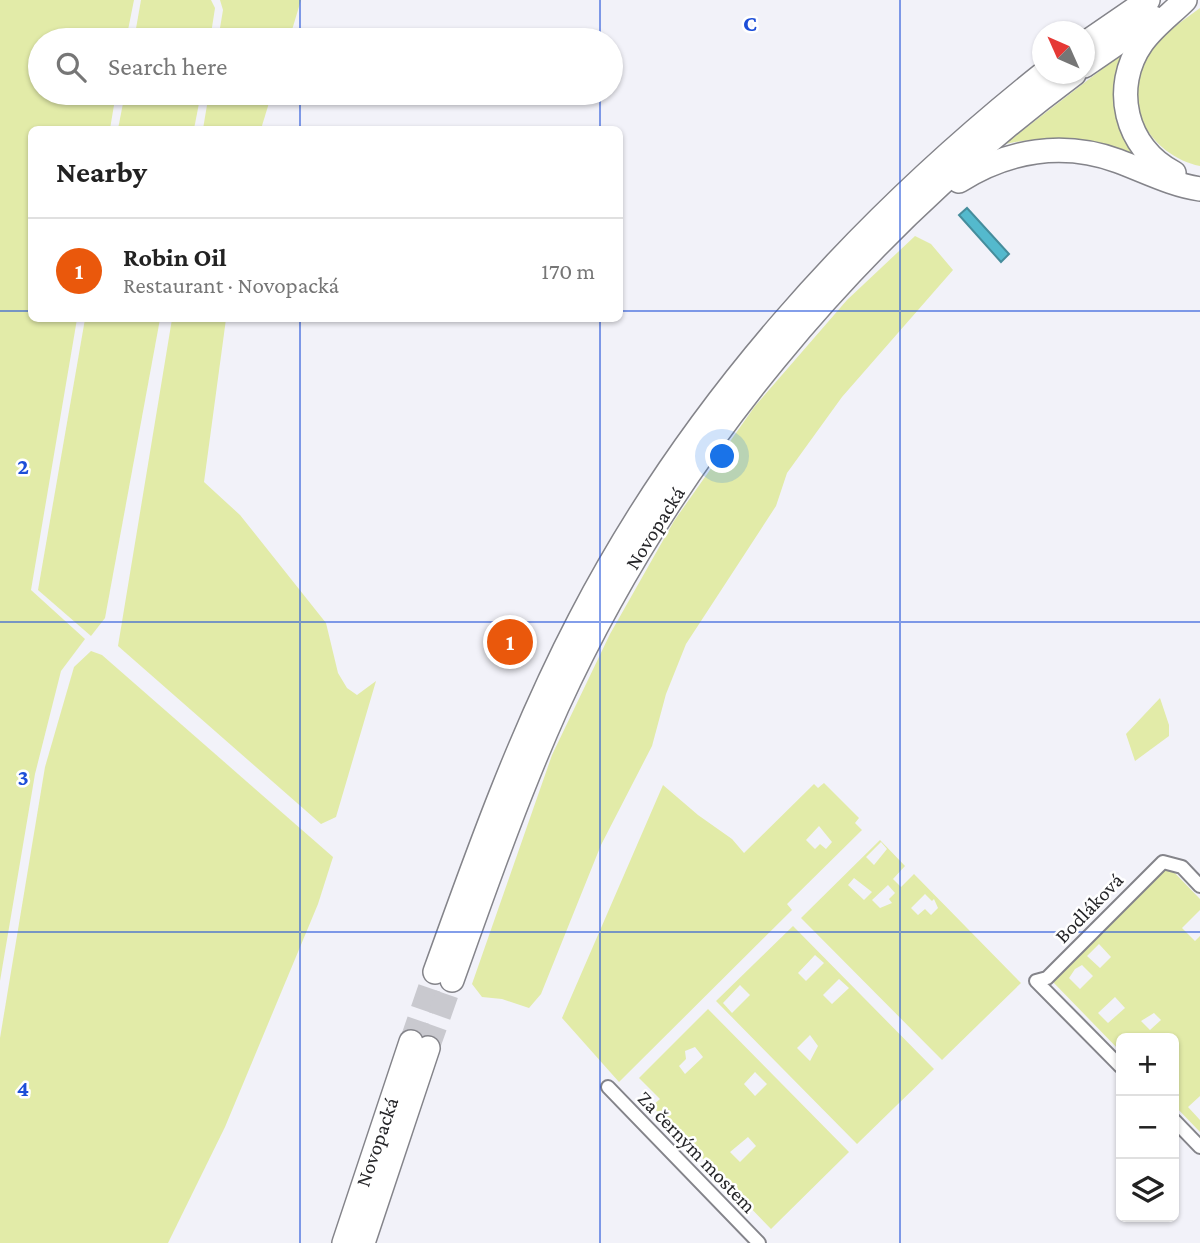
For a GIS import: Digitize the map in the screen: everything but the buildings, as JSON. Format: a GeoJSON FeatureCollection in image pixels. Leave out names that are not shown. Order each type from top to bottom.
{"type":"FeatureCollection","features":[{"type":"Feature","properties":{"kind":"highway"},"geometry":{"type":"LineString","coordinates":[[1095,36],[1148,0]]}},
{"type":"Feature","properties":{"kind":"highway"},"geometry":{"type":"LineString","coordinates":[[1095,59],[1183,0]]}},
{"type":"Feature","properties":{"kind":"highway"},"geometry":{"type":"LineString","coordinates":[[1183,0],[1138,49],[1129,70],[1125,98],[1131,128],[1148,154],[1173,173],[1200,181]]}},
{"type":"Feature","properties":{"kind":"highway","name":"Novopacká"},"geometry":{"type":"LineString","coordinates":[[1032,83],[932,167],[849,248],[745,367],[659,486],[581,618],[505,779],[444,976],[528,773],[586,649],[671,501],[758,380],[816,312],[907,216],[984,145],[1061,84]]}},
{"type":"Feature","properties":{"kind":"highway"},"geometry":{"type":"LineString","coordinates":[[907,216],[982,167],[1014,156],[1042,151],[1094,154],[1200,189]]}},
{"type":"Feature","properties":{"kind":"highway","name":"Novopacká"},"geometry":{"type":"LineString","coordinates":[[344,1243],[420,1045],[363,1243]]}},
{"type":"Feature","properties":{"kind":"street","name":"Bodláková"},"geometry":{"type":"LineString","coordinates":[[1116,1062],[1036,981],[1047,978],[1154,868],[1169,861],[1182,867],[1200,886]]}},
{"type":"Feature","properties":{"kind":"street","name":"Za černým mostem"},"geometry":{"type":"LineString","coordinates":[[608,1087],[759,1243]]}},
{"type":"Feature","properties":{"kind":"street"},"geometry":{"type":"LineString","coordinates":[[1179,1126],[1200,1147]]}},
{"type":"Feature","properties":{"kind":"green space"},"geometry":{"type":"Polygon","coordinates":[[[0,0],[134,0],[128,28],[28,28],[28,105],[114,105],[110,126],[28,126],[28,322],[76,322],[31,590],[85,639],[61,671],[35,774],[0,981],[0,0]]]}},
{"type":"Feature","properties":{"kind":"green space"},"geometry":{"type":"Polygon","coordinates":[[[141,0],[211,0],[215,8],[212,28],[136,28],[141,0]]]}},
{"type":"Feature","properties":{"kind":"green space"},"geometry":{"type":"Polygon","coordinates":[[[220,0],[301,0],[293,28],[220,28],[223,10],[220,0]]]}},
{"type":"Feature","properties":{"kind":"green space"},"geometry":{"type":"Polygon","coordinates":[[[1200,8],[1200,166],[1182,160],[1153,138],[1137,107],[1135,90],[1138,72],[1147,55],[1172,29],[1200,8]]]}},
{"type":"Feature","properties":{"kind":"green space"},"geometry":{"type":"Polygon","coordinates":[[[1123,53],[1116,83],[1116,106],[1138,156],[1105,145],[1073,139],[1040,139],[1005,144],[1083,84],[1095,84],[1095,75],[1123,53]]]}},
{"type":"Feature","properties":{"kind":"green space"},"geometry":{"type":"Polygon","coordinates":[[[123,105],[199,105],[195,126],[119,126],[123,105]]]}},
{"type":"Feature","properties":{"kind":"green space"},"geometry":{"type":"Polygon","coordinates":[[[207,105],[268,105],[262,126],[204,126],[207,105]]]}},
{"type":"Feature","properties":{"kind":"green space"},"geometry":{"type":"Polygon","coordinates":[[[915,236],[931,244],[953,270],[842,397],[787,473],[776,506],[686,644],[666,694],[652,746],[601,845],[541,994],[529,1008],[502,999],[482,997],[472,984],[552,755],[610,634],[674,521],[755,406],[847,300],[915,236]]]}},
{"type":"Feature","properties":{"kind":"green space"},"geometry":{"type":"Polygon","coordinates":[[[84,322],[159,322],[105,618],[91,636],[38,590],[84,322]]]}},
{"type":"Feature","properties":{"kind":"green space"},"geometry":{"type":"Polygon","coordinates":[[[172,322],[226,322],[204,482],[240,515],[326,623],[338,673],[347,688],[357,695],[376,681],[336,817],[321,824],[118,646],[172,322]]]}},
{"type":"Feature","properties":{"kind":"green space"},"geometry":{"type":"Polygon","coordinates":[[[91,651],[102,655],[333,857],[318,904],[225,1127],[168,1243],[0,1243],[0,1038],[45,767],[74,667],[91,651]]]}},
{"type":"Feature","properties":{"kind":"green space"},"geometry":{"type":"Polygon","coordinates":[[[1160,698],[1169,725],[1169,736],[1135,761],[1126,734],[1160,698]]]}},
{"type":"Feature","properties":{"kind":"green space"},"geometry":{"type":"Polygon","coordinates":[[[824,783],[859,818],[855,823],[862,830],[787,904],[792,910],[619,1082],[562,1018],[663,785],[732,839],[744,853],[814,784],[818,788],[824,783]],[[819,826],[806,840],[815,849],[820,844],[826,849],[832,842],[819,826]]]}},
{"type":"Feature","properties":{"kind":"green space"},"geometry":{"type":"Polygon","coordinates":[[[880,840],[905,866],[893,879],[901,887],[914,874],[1021,983],[942,1060],[801,918],[880,840]],[[881,842],[866,857],[874,865],[887,849],[881,842]],[[854,878],[848,885],[864,900],[872,892],[854,878]],[[888,885],[872,900],[880,908],[892,903],[889,899],[895,893],[888,885]],[[925,894],[911,908],[918,915],[925,909],[931,915],[938,908],[934,899],[932,901],[925,894]]]}},
{"type":"Feature","properties":{"kind":"green space"},"geometry":{"type":"Polygon","coordinates":[[[1168,866],[1200,899],[1200,910],[1182,928],[1195,941],[1200,936],[1200,1096],[1188,1107],[1200,1120],[1200,1132],[1179,1110],[1179,1033],[1116,1033],[1116,1047],[1053,982],[1168,866]],[[1099,944],[1087,956],[1100,968],[1111,957],[1099,944]],[[1082,965],[1075,969],[1069,978],[1080,989],[1093,976],[1082,965]],[[1115,997],[1098,1013],[1108,1023],[1125,1008],[1115,997]],[[1154,1013],[1141,1021],[1150,1030],[1161,1020],[1154,1013]]]}},
{"type":"Feature","properties":{"kind":"green space"},"geometry":{"type":"Polygon","coordinates":[[[793,926],[934,1069],[857,1144],[716,1001],[793,926]],[[815,955],[798,973],[806,981],[824,963],[815,955]],[[839,979],[823,995],[832,1004],[849,988],[839,979]],[[740,985],[723,1003],[732,1013],[750,995],[740,985]],[[810,1035],[797,1048],[810,1061],[818,1046],[810,1035]]]}},
{"type":"Feature","properties":{"kind":"green space"},"geometry":{"type":"Polygon","coordinates":[[[708,1009],[849,1152],[771,1229],[652,1106],[660,1099],[639,1078],[708,1009]],[[695,1047],[685,1051],[686,1059],[679,1066],[685,1074],[703,1057],[695,1047]],[[755,1072],[744,1084],[755,1096],[767,1084],[755,1072]],[[748,1137],[730,1152],[740,1162],[756,1146],[748,1137]]]}},
{"type":"Feature","properties":{"kind":"water"},"geometry":{"type":"Polygon","coordinates":[[[967,208],[1009,254],[1001,262],[959,215],[967,208]]]}},
{"type":"Feature","properties":{"kind":"tunnel"},"geometry":{"type":"LineString","coordinates":[[411,1042],[435,972]]}},
{"type":"Feature","properties":{"kind":"tunnel"},"geometry":{"type":"LineString","coordinates":[[428,1048],[452,980]]}},
{"type":"Feature","properties":{"kind":"place","name":"Robin Oil"},"geometry":{"type":"Point","coordinates":[510,642]}}]}
